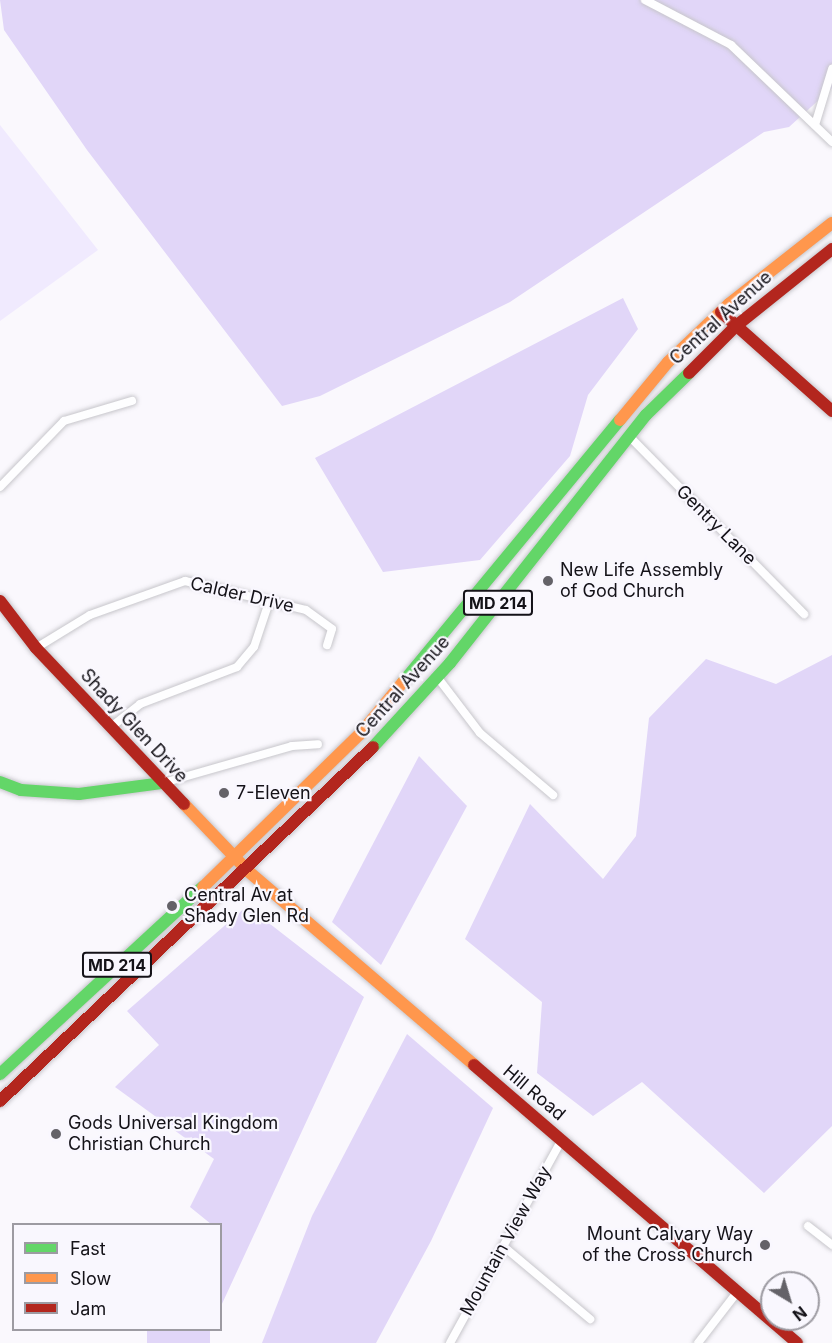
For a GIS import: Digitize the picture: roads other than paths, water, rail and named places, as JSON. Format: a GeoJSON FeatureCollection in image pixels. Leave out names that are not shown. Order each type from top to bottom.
{"type":"FeatureCollection","features":[{"type":"Feature","properties":{"kind":"main road","name":"Central Avenue"},"geometry":{"type":"LineString","coordinates":[[0,1074],[296,800],[419,668],[609,426],[720,312],[832,223]]}},
{"type":"Feature","properties":{"kind":"main road","name":"Central Avenue"},"geometry":{"type":"LineString","coordinates":[[0,1101],[248,870],[438,678],[629,435],[736,326],[832,249]]}},
{"type":"Feature","properties":{"kind":"main road"},"geometry":{"type":"LineString","coordinates":[[720,312],[832,411]]}},
{"type":"Feature","properties":{"kind":"main road","name":"Shady Glen Drive"},"geometry":{"type":"LineString","coordinates":[[0,601],[36,648],[248,870]]}},
{"type":"Feature","properties":{"kind":"main road"},"geometry":{"type":"LineString","coordinates":[[0,782],[21,790],[78,794],[163,783]]}},
{"type":"Feature","properties":{"kind":"main road","name":"Hill Road"},"geometry":{"type":"LineString","coordinates":[[248,870],[797,1343]]}},
{"type":"Feature","properties":{"kind":"street"},"geometry":{"type":"LineString","coordinates":[[645,0],[731,45],[832,142]]}},
{"type":"Feature","properties":{"kind":"street"},"geometry":{"type":"LineString","coordinates":[[815,125],[832,69]]}},
{"type":"Feature","properties":{"kind":"street"},"geometry":{"type":"LineString","coordinates":[[0,487],[64,421],[132,401]]}},
{"type":"Feature","properties":{"kind":"street","name":"Gentry Lane"},"geometry":{"type":"LineString","coordinates":[[629,435],[804,614]]}},
{"type":"Feature","properties":{"kind":"street","name":"Calder Drive"},"geometry":{"type":"LineString","coordinates":[[36,648],[68,625],[169,584],[193,581],[321,617],[332,629],[327,645]]}},
{"type":"Feature","properties":{"kind":"street"},"geometry":{"type":"LineString","coordinates":[[111,727],[140,704],[237,667],[254,647],[269,602]]}},
{"type":"Feature","properties":{"kind":"street"},"geometry":{"type":"LineString","coordinates":[[438,678],[480,734],[553,795]]}},
{"type":"Feature","properties":{"kind":"street"},"geometry":{"type":"LineString","coordinates":[[163,783],[292,746],[318,744]]}},
{"type":"Feature","properties":{"kind":"street","name":"Mountain View Way"},"geometry":{"type":"LineString","coordinates":[[450,1343],[562,1139]]}},
{"type":"Feature","properties":{"kind":"street"},"geometry":{"type":"LineString","coordinates":[[808,1226],[832,1245]]}},
{"type":"Feature","properties":{"kind":"street"},"geometry":{"type":"LineString","coordinates":[[503,1246],[590,1319]]}},
{"type":"Feature","properties":{"kind":"street"},"geometry":{"type":"LineString","coordinates":[[698,1343],[738,1291]]}},
{"type":"Feature","properties":{"kind":"place","name":"New Life Assembly of God Church"},"geometry":{"type":"Point","coordinates":[548,581]}},
{"type":"Feature","properties":{"kind":"place","name":"7-Eleven"},"geometry":{"type":"Point","coordinates":[224,793]}},
{"type":"Feature","properties":{"kind":"place","name":"Central Av at Shady Glen Rd"},"geometry":{"type":"Point","coordinates":[172,906]}},
{"type":"Feature","properties":{"kind":"place","name":"Gods Universal Kingdom Christian Church"},"geometry":{"type":"Point","coordinates":[56,1134]}},
{"type":"Feature","properties":{"kind":"place","name":"Mount Calvary Way of the Cross Church"},"geometry":{"type":"Point","coordinates":[765,1245]}}]}
